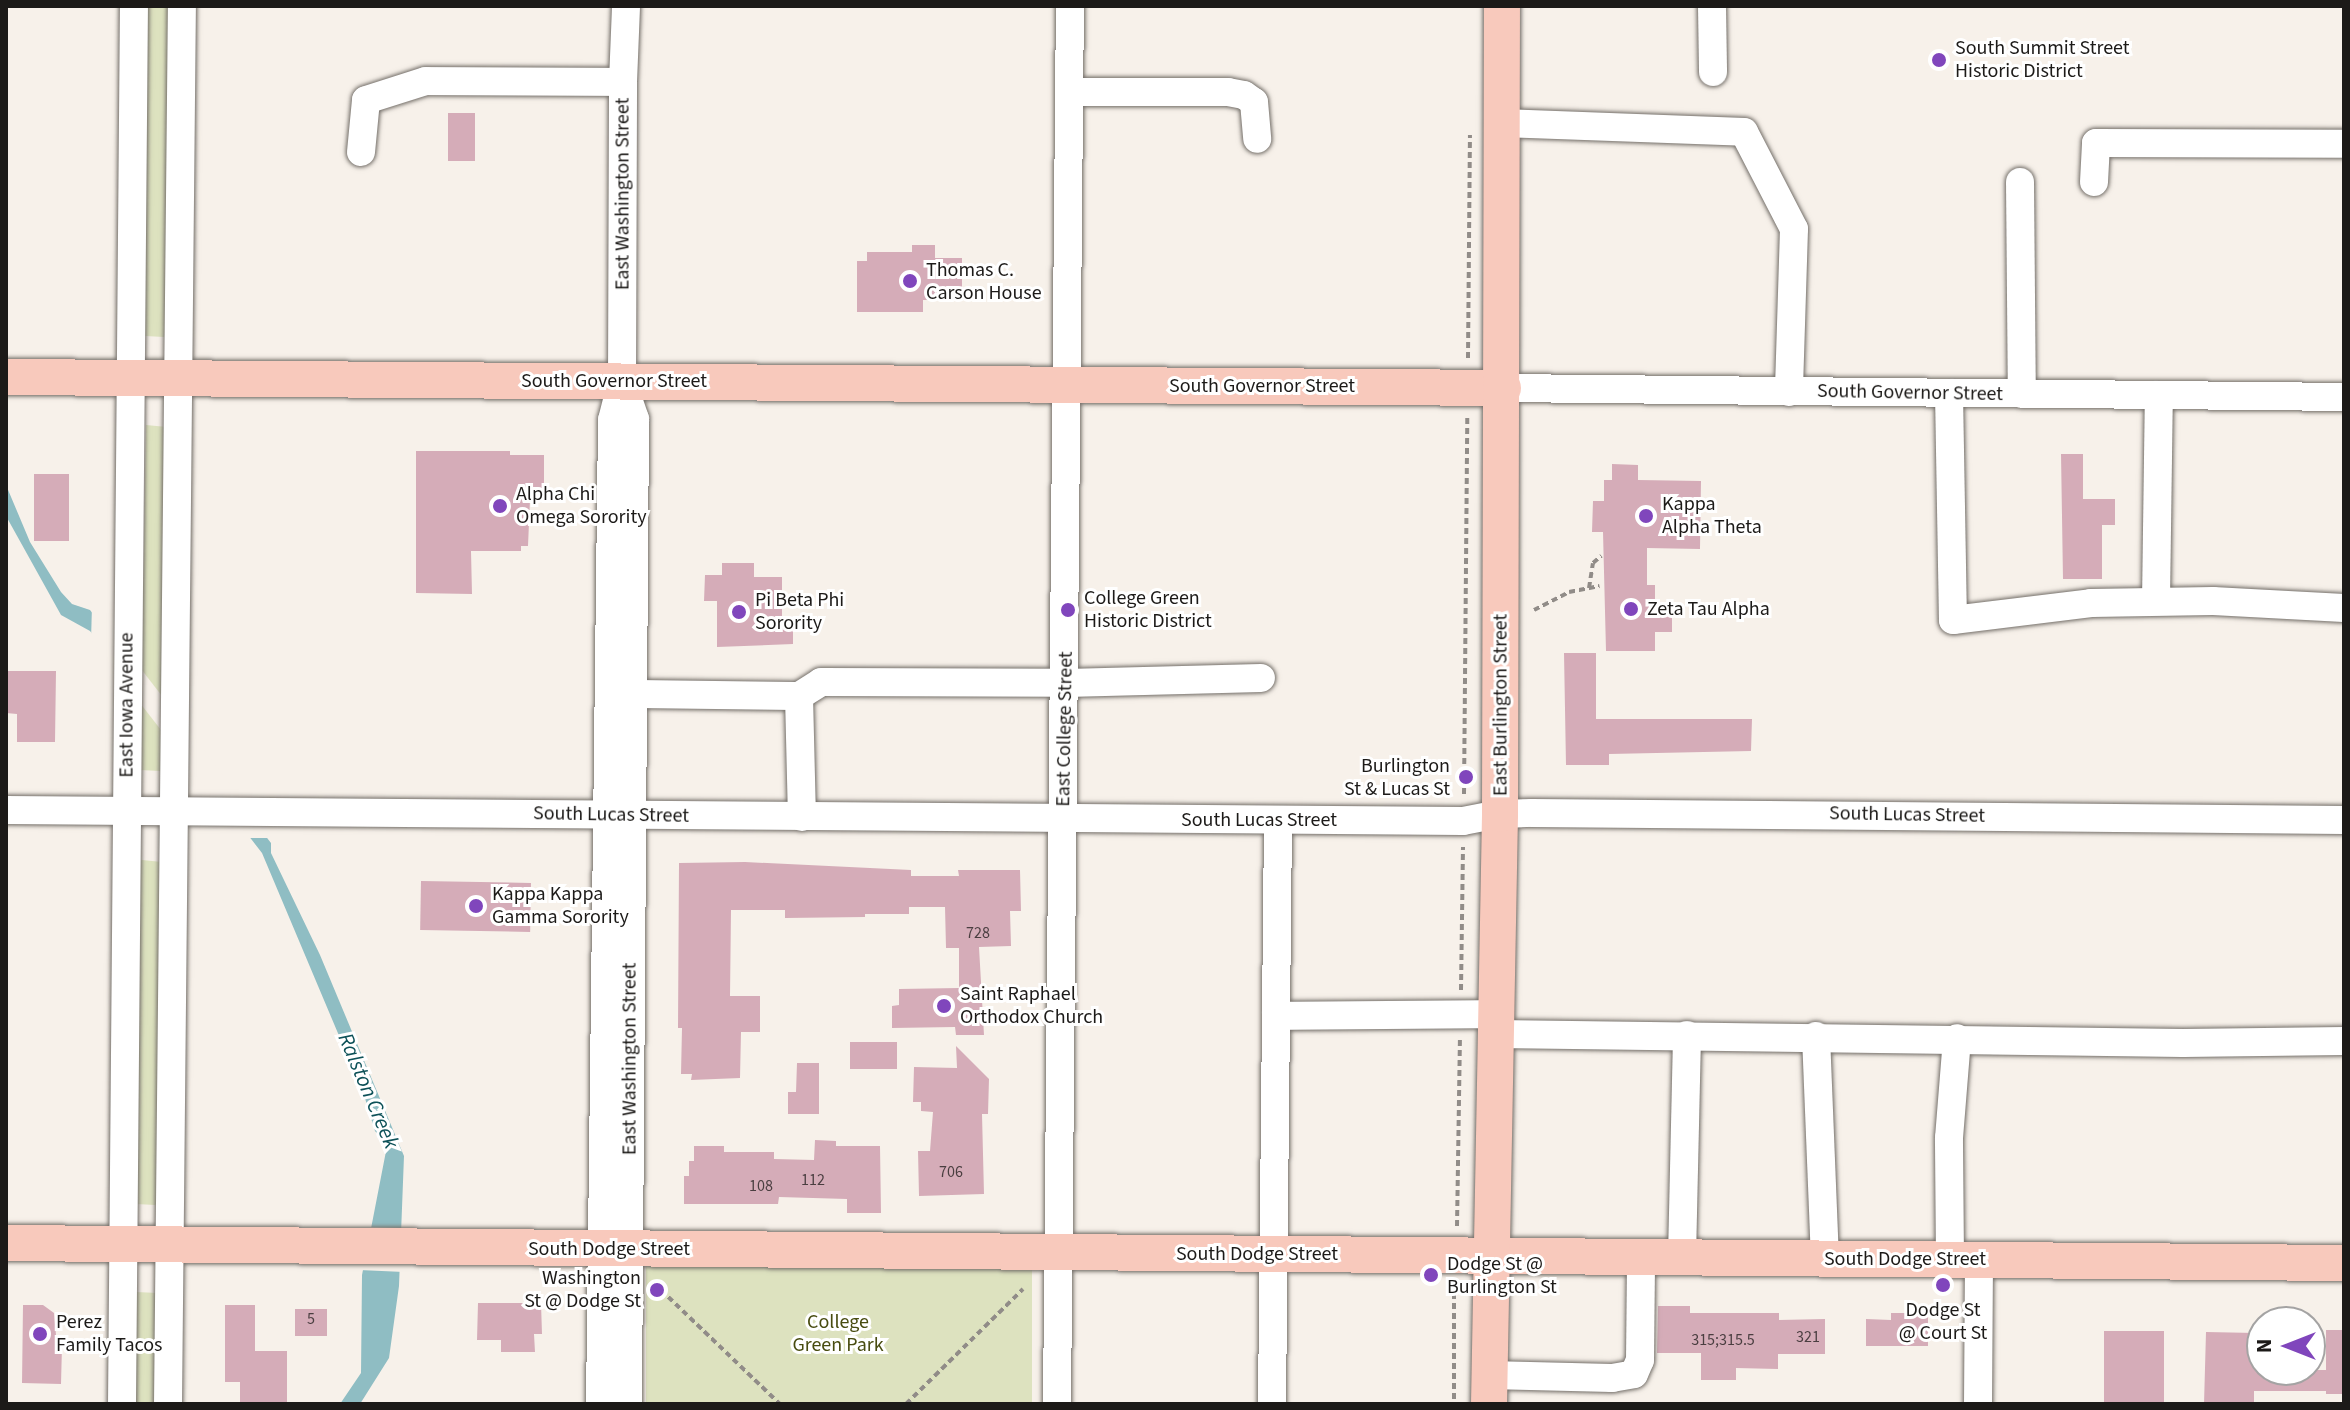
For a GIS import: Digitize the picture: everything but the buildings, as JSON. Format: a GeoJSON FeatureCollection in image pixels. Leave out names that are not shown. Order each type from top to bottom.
{"type":"FeatureCollection","features":[{"type":"Feature","properties":{"kind":"main road","name":"East Burlington Street"},"geometry":{"type":"LineString","coordinates":[[1489,1390],[1473,1255],[1496,1024],[1500,814],[1485,388],[1486,126],[1502,6]]}},
{"type":"Feature","properties":{"kind":"main road","name":"South Governor Street"},"geometry":{"type":"LineString","coordinates":[[6,377],[1485,388]]}},
{"type":"Feature","properties":{"kind":"main road","name":"South Dodge Street"},"geometry":{"type":"LineString","coordinates":[[6,1243],[2344,1263]]}},
{"type":"Feature","properties":{"kind":"street","name":"East Iowa Avenue"},"geometry":{"type":"LineString","coordinates":[[122,1404],[134,6]]}},
{"type":"Feature","properties":{"kind":"street"},"geometry":{"type":"LineString","coordinates":[[168,1404],[182,6]]}},
{"type":"Feature","properties":{"kind":"street","name":"East Washington Street"},"geometry":{"type":"LineString","coordinates":[[626,6],[622,381],[612,420],[619,815],[616,1248],[628,1404]]}},
{"type":"Feature","properties":{"kind":"street","name":"East College Street"},"geometry":{"type":"LineString","coordinates":[[1057,1404],[1065,818],[1070,6]]}},
{"type":"Feature","properties":{"kind":"street"},"geometry":{"type":"LineString","coordinates":[[1712,6],[1713,72]]}},
{"type":"Feature","properties":{"kind":"street"},"geometry":{"type":"LineString","coordinates":[[361,152],[366,100],[426,81],[623,82]]}},
{"type":"Feature","properties":{"kind":"street"},"geometry":{"type":"LineString","coordinates":[[1070,92],[1228,92],[1244,95],[1254,102],[1257,139]]}},
{"type":"Feature","properties":{"kind":"street"},"geometry":{"type":"LineString","coordinates":[[1486,126],[1744,132],[1794,229],[1789,392]]}},
{"type":"Feature","properties":{"kind":"street"},"geometry":{"type":"LineString","coordinates":[[2094,182],[2096,143],[2344,144]]}},
{"type":"Feature","properties":{"kind":"street"},"geometry":{"type":"LineString","coordinates":[[2020,182],[2022,394]]}},
{"type":"Feature","properties":{"kind":"street","name":"East Washington Street"},"geometry":{"type":"LineString","coordinates":[[619,815],[632,694],[635,419],[622,381]]}},
{"type":"Feature","properties":{"kind":"street","name":"South Governor Street"},"geometry":{"type":"LineString","coordinates":[[1485,388],[2344,397]]}},
{"type":"Feature","properties":{"kind":"street"},"geometry":{"type":"LineString","coordinates":[[1949,393],[1953,620],[2091,603],[2156,601],[2344,608]]}},
{"type":"Feature","properties":{"kind":"street"},"geometry":{"type":"LineString","coordinates":[[2156,601],[2159,395]]}},
{"type":"Feature","properties":{"kind":"street"},"geometry":{"type":"LineString","coordinates":[[632,694],[799,696],[821,682],[1066,683],[1261,678]]}},
{"type":"Feature","properties":{"kind":"street"},"geometry":{"type":"LineString","coordinates":[[799,696],[802,817]]}},
{"type":"Feature","properties":{"kind":"street","name":"South Lucas Street"},"geometry":{"type":"LineString","coordinates":[[6,810],[1463,821],[1500,814],[2344,820]]}},
{"type":"Feature","properties":{"kind":"street"},"geometry":{"type":"LineString","coordinates":[[1272,1404],[1278,820]]}},
{"type":"Feature","properties":{"kind":"street"},"geometry":{"type":"LineString","coordinates":[[1276,1016],[1461,1015],[1496,1024],[1687,1035],[2183,1043],[2344,1041]]}},
{"type":"Feature","properties":{"kind":"street"},"geometry":{"type":"LineString","coordinates":[[1682,1257],[1687,1035]]}},
{"type":"Feature","properties":{"kind":"street"},"geometry":{"type":"LineString","coordinates":[[1816,1036],[1825,1258]]}},
{"type":"Feature","properties":{"kind":"street"},"geometry":{"type":"LineString","coordinates":[[1957,1038],[1949,1138],[1965,1259],[1978,1404]]}},
{"type":"Feature","properties":{"kind":"street","name":"East Washington Street"},"geometry":{"type":"LineString","coordinates":[[600,1404],[616,1248]]}},
{"type":"Feature","properties":{"kind":"street"},"geometry":{"type":"LineString","coordinates":[[1489,1390],[1634,1374],[1640,1360],[1641,1256]]}},
{"type":"Feature","properties":{"kind":"path"},"geometry":{"type":"LineString","coordinates":[[1454,1404],[1473,1255],[1461,1015],[1463,821],[1485,388],[1486,126]]}},
{"type":"Feature","properties":{"kind":"path"},"geometry":{"type":"LineString","coordinates":[[1589,588],[1593,563],[1601,556]]}},
{"type":"Feature","properties":{"kind":"path"},"geometry":{"type":"LineString","coordinates":[[1534,610],[1569,592],[1599,586]]}},
{"type":"Feature","properties":{"kind":"path"},"geometry":{"type":"LineString","coordinates":[[906,1404],[1023,1289]]}},
{"type":"Feature","properties":{"kind":"path"},"geometry":{"type":"LineString","coordinates":[[661,1290],[780,1404]]}},
{"type":"Feature","properties":{"kind":"green space"},"geometry":{"type":"Polygon","coordinates":[[[144,6],[172,6],[168,335],[164,337],[145,336],[144,6]]]}},
{"type":"Feature","properties":{"kind":"green space"},"geometry":{"type":"Polygon","coordinates":[[[146,425],[167,427],[164,768],[160,771],[140,770],[146,425]]]}},
{"type":"Feature","properties":{"kind":"green space"},"geometry":{"type":"Polygon","coordinates":[[[138,862],[162,862],[159,1203],[155,1205],[136,1204],[138,862]]]}},
{"type":"Feature","properties":{"kind":"green space","name":"College Green Park"},"geometry":{"type":"Polygon","coordinates":[[[646,1266],[1032,1266],[1032,1404],[646,1404],[646,1266]]]}},
{"type":"Feature","properties":{"kind":"green space"},"geometry":{"type":"Polygon","coordinates":[[[136,1292],[158,1293],[158,1404],[129,1404],[136,1292]]]}},
{"type":"Feature","properties":{"kind":"water","name":"Ralston Creek"},"geometry":{"type":"Polygon","coordinates":[[[6,485],[30,542],[61,592],[72,604],[90,610],[271,843],[271,853],[320,955],[404,1156],[399,1286],[389,1358],[360,1404],[340,1404],[361,1373],[362,1275],[387,1146],[375,1131],[364,1095],[262,853],[90,631],[61,615],[6,516],[6,485]]]}},
{"type":"Feature","properties":{"kind":"pier"},"geometry":{"type":"Polygon","coordinates":[[[92,606],[272,838],[245,838],[91,640],[92,606]]]}},
{"type":"Feature","properties":{"kind":"pier"},"geometry":{"type":"Polygon","coordinates":[[[367,1227],[405,1228],[404,1272],[359,1270],[367,1227]]]}},
{"type":"Feature","properties":{"kind":"place","name":"South Summit Street Historic District"},"geometry":{"type":"Point","coordinates":[1939,60]}},
{"type":"Feature","properties":{"kind":"place","name":"Thomas C. Carson House"},"geometry":{"type":"Point","coordinates":[910,281]}},
{"type":"Feature","properties":{"kind":"place","name":"Alpha Chi Omega Sorority"},"geometry":{"type":"Point","coordinates":[500,506]}},
{"type":"Feature","properties":{"kind":"place","name":"Kappa Alpha Theta"},"geometry":{"type":"Point","coordinates":[1646,516]}},
{"type":"Feature","properties":{"kind":"place","name":"Zeta Tau Alpha"},"geometry":{"type":"Point","coordinates":[1631,609]}},
{"type":"Feature","properties":{"kind":"place","name":"College Green Historic District"},"geometry":{"type":"Point","coordinates":[1068,610]}},
{"type":"Feature","properties":{"kind":"place","name":"Pi Beta Phi Sorority"},"geometry":{"type":"Point","coordinates":[739,612]}},
{"type":"Feature","properties":{"kind":"place","name":"Burlington St & Lucas St"},"geometry":{"type":"Point","coordinates":[1466,777]}},
{"type":"Feature","properties":{"kind":"place","name":"Kappa Kappa Gamma Sorority"},"geometry":{"type":"Point","coordinates":[476,906]}},
{"type":"Feature","properties":{"kind":"place","name":"Saint Raphael Orthodox Church"},"geometry":{"type":"Point","coordinates":[944,1006]}},
{"type":"Feature","properties":{"kind":"place","name":"Dodge St @ Burlington St"},"geometry":{"type":"Point","coordinates":[1431,1275]}},
{"type":"Feature","properties":{"kind":"place","name":"Dodge St @ Court St"},"geometry":{"type":"Point","coordinates":[1943,1285]}},
{"type":"Feature","properties":{"kind":"place","name":"Washington St @ Dodge St"},"geometry":{"type":"Point","coordinates":[657,1290]}},
{"type":"Feature","properties":{"kind":"place","name":"Perez Family Tacos"},"geometry":{"type":"Point","coordinates":[40,1334]}}]}
